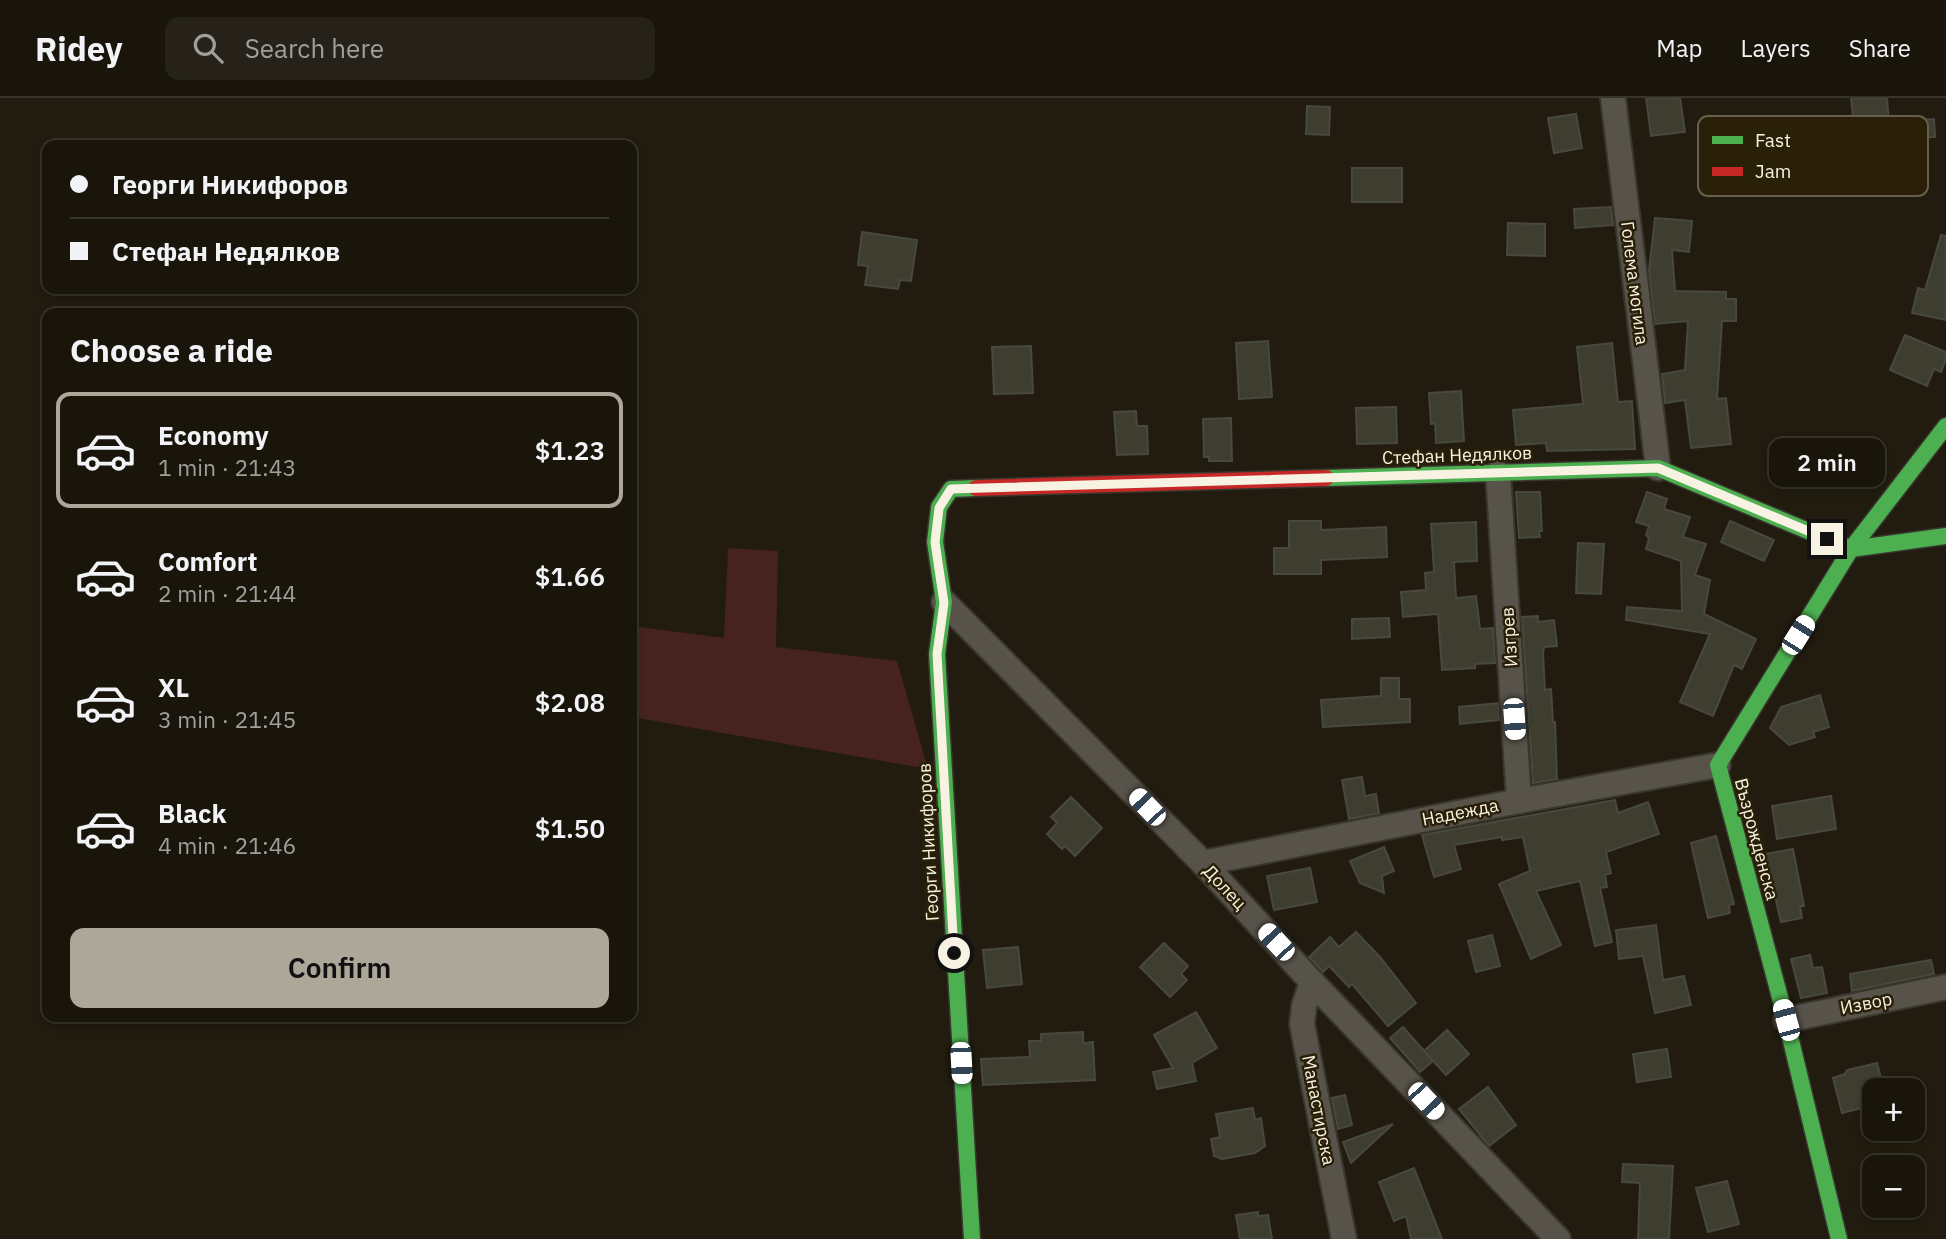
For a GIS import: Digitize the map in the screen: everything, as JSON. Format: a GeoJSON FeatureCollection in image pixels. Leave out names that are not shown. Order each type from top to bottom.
{"type":"FeatureCollection","features":[{"type":"Feature","properties":{"kind":"street","name":"Голема могила"},"geometry":{"type":"LineString","coordinates":[[1613,98],[1658,468]]}},
{"type":"Feature","properties":{"kind":"street","name":"Възрожденска"},"geometry":{"type":"LineString","coordinates":[[1839,1239],[1786,1020],[1718,765],[1851,549],[1946,426]]}},
{"type":"Feature","properties":{"kind":"street","name":"Стефан Недялков"},"geometry":{"type":"LineString","coordinates":[[951,489],[1658,468],[1851,549]]}},
{"type":"Feature","properties":{"kind":"street","name":"Изгрев"},"geometry":{"type":"LineString","coordinates":[[1498,473],[1519,801]]}},
{"type":"Feature","properties":{"kind":"street","name":"Георги Никифоров"},"geometry":{"type":"LineString","coordinates":[[951,489],[939,508],[935,542],[944,603],[937,654],[972,1239]]}},
{"type":"Feature","properties":{"kind":"street"},"geometry":{"type":"LineString","coordinates":[[1851,549],[1946,536]]}},
{"type":"Feature","properties":{"kind":"street","name":"Долец"},"geometry":{"type":"LineString","coordinates":[[944,603],[1203,863],[1312,982],[1558,1239]]}},
{"type":"Feature","properties":{"kind":"street","name":"Надежда"},"geometry":{"type":"LineString","coordinates":[[1203,863],[1718,765]]}},
{"type":"Feature","properties":{"kind":"street","name":"Манастирска"},"geometry":{"type":"LineString","coordinates":[[1312,982],[1304,1006],[1302,1024],[1344,1239]]}},
{"type":"Feature","properties":{"kind":"street","name":"Извор"},"geometry":{"type":"LineString","coordinates":[[1786,1020],[1946,987]]}},
{"type":"Feature","properties":{"kind":"shaded area"},"geometry":{"type":"Polygon","coordinates":[[[728,548],[778,551],[776,647],[897,661],[928,769],[637,718],[637,627],[724,638],[728,548]]]}},
{"type":"Feature","properties":{"kind":"building"},"geometry":{"type":"Polygon","coordinates":[[[1646,98],[1680,98],[1685,132],[1651,136],[1646,98]]]}},
{"type":"Feature","properties":{"kind":"building"},"geometry":{"type":"Polygon","coordinates":[[[1851,98],[1887,98],[1888,116],[1853,116],[1851,98]]]}},
{"type":"Feature","properties":{"kind":"building"},"geometry":{"type":"Polygon","coordinates":[[[1307,106],[1330,107],[1329,135],[1306,134],[1307,106]]]}},
{"type":"Feature","properties":{"kind":"building"},"geometry":{"type":"Polygon","coordinates":[[[1576,114],[1582,148],[1554,153],[1548,118],[1576,114]]]}},
{"type":"Feature","properties":{"kind":"building"},"geometry":{"type":"Polygon","coordinates":[[[1928,119],[1934,119],[1935,137],[1928,137],[1928,119]]]}},
{"type":"Feature","properties":{"kind":"building"},"geometry":{"type":"Polygon","coordinates":[[[1352,168],[1402,168],[1402,202],[1352,202],[1352,168]]]}},
{"type":"Feature","properties":{"kind":"building"},"geometry":{"type":"Polygon","coordinates":[[[1611,207],[1613,225],[1575,228],[1574,209],[1611,207]]]}},
{"type":"Feature","properties":{"kind":"building"},"geometry":{"type":"Polygon","coordinates":[[[1655,218],[1692,221],[1689,252],[1672,250],[1675,291],[1726,292],[1726,299],[1736,299],[1736,321],[1722,321],[1717,399],[1726,398],[1731,444],[1691,448],[1685,400],[1665,403],[1662,374],[1685,370],[1688,321],[1655,324],[1649,270],[1655,218]]]}},
{"type":"Feature","properties":{"kind":"building"},"geometry":{"type":"Polygon","coordinates":[[[1508,223],[1545,224],[1545,256],[1507,255],[1508,223]]]}},
{"type":"Feature","properties":{"kind":"building"},"geometry":{"type":"Polygon","coordinates":[[[862,232],[917,240],[911,281],[900,280],[898,289],[865,285],[868,266],[858,265],[862,232]]]}},
{"type":"Feature","properties":{"kind":"building"},"geometry":{"type":"Polygon","coordinates":[[[1941,235],[1946,236],[1946,320],[1912,313],[1918,288],[1925,290],[1941,235]]]}},
{"type":"Feature","properties":{"kind":"building"},"geometry":{"type":"Polygon","coordinates":[[[1905,335],[1946,352],[1941,372],[1934,369],[1927,386],[1890,370],[1905,335]]]}},
{"type":"Feature","properties":{"kind":"building"},"geometry":{"type":"Polygon","coordinates":[[[1268,341],[1272,397],[1239,399],[1236,343],[1268,341]]]}},
{"type":"Feature","properties":{"kind":"building"},"geometry":{"type":"Polygon","coordinates":[[[1612,343],[1618,402],[1632,401],[1635,449],[1547,451],[1546,443],[1516,445],[1513,410],[1583,404],[1577,347],[1612,343]]]}},
{"type":"Feature","properties":{"kind":"building"},"geometry":{"type":"Polygon","coordinates":[[[1031,346],[1033,393],[994,394],[992,347],[1031,346]]]}},
{"type":"Feature","properties":{"kind":"building"},"geometry":{"type":"Polygon","coordinates":[[[1461,391],[1464,441],[1436,443],[1435,423],[1431,424],[1429,393],[1461,391]]]}},
{"type":"Feature","properties":{"kind":"building"},"geometry":{"type":"Polygon","coordinates":[[[1396,407],[1397,443],[1357,444],[1356,408],[1396,407]]]}},
{"type":"Feature","properties":{"kind":"building"},"geometry":{"type":"Polygon","coordinates":[[[1136,411],[1137,426],[1147,426],[1148,454],[1117,455],[1114,412],[1136,411]]]}},
{"type":"Feature","properties":{"kind":"building"},"geometry":{"type":"Polygon","coordinates":[[[1231,418],[1232,461],[1209,461],[1209,457],[1204,457],[1203,419],[1231,418]]]}},
{"type":"Feature","properties":{"kind":"building"},"geometry":{"type":"Polygon","coordinates":[[[1516,492],[1540,492],[1540,537],[1519,538],[1516,492]]]}},
{"type":"Feature","properties":{"kind":"building"},"geometry":{"type":"Polygon","coordinates":[[[1647,492],[1667,499],[1664,509],[1690,517],[1683,537],[1706,544],[1695,575],[1710,580],[1704,614],[1756,639],[1742,669],[1734,665],[1713,716],[1680,702],[1710,634],[1626,620],[1627,607],[1682,611],[1681,561],[1646,549],[1649,526],[1636,522],[1647,492]]]}},
{"type":"Feature","properties":{"kind":"building"},"geometry":{"type":"Polygon","coordinates":[[[1289,521],[1321,521],[1321,530],[1386,527],[1387,557],[1321,560],[1321,574],[1274,574],[1274,548],[1289,548],[1289,521]]]}},
{"type":"Feature","properties":{"kind":"building"},"geometry":{"type":"Polygon","coordinates":[[[1730,521],[1774,540],[1764,561],[1721,542],[1730,521]]]}},
{"type":"Feature","properties":{"kind":"building"},"geometry":{"type":"Polygon","coordinates":[[[1476,522],[1477,561],[1454,562],[1456,598],[1476,596],[1480,629],[1493,628],[1495,663],[1475,664],[1475,668],[1442,670],[1438,614],[1403,617],[1401,592],[1426,590],[1425,573],[1434,572],[1431,524],[1476,522]]]}},
{"type":"Feature","properties":{"kind":"building"},"geometry":{"type":"Polygon","coordinates":[[[1578,543],[1604,544],[1601,594],[1576,593],[1578,543]]]}},
{"type":"Feature","properties":{"kind":"building"},"geometry":{"type":"Polygon","coordinates":[[[1538,616],[1538,622],[1554,620],[1557,646],[1544,647],[1543,653],[1545,690],[1551,689],[1555,722],[1557,779],[1533,783],[1522,617],[1538,616]]]}},
{"type":"Feature","properties":{"kind":"building"},"geometry":{"type":"Polygon","coordinates":[[[1389,618],[1390,637],[1352,639],[1352,619],[1389,618]]]}},
{"type":"Feature","properties":{"kind":"building"},"geometry":{"type":"Polygon","coordinates":[[[1381,678],[1399,678],[1399,699],[1410,699],[1410,722],[1323,727],[1321,700],[1381,696],[1381,678]]]}},
{"type":"Feature","properties":{"kind":"building"},"geometry":{"type":"Polygon","coordinates":[[[1820,695],[1829,727],[1813,732],[1815,737],[1789,745],[1770,728],[1781,707],[1820,695]]]}},
{"type":"Feature","properties":{"kind":"building"},"geometry":{"type":"Polygon","coordinates":[[[1498,703],[1499,720],[1460,724],[1459,707],[1498,703]]]}},
{"type":"Feature","properties":{"kind":"building"},"geometry":{"type":"Polygon","coordinates":[[[1362,777],[1365,796],[1376,794],[1379,813],[1349,819],[1342,780],[1362,777]]]}},
{"type":"Feature","properties":{"kind":"building"},"geometry":{"type":"Polygon","coordinates":[[[1831,796],[1836,829],[1777,839],[1772,806],[1831,796]]]}},
{"type":"Feature","properties":{"kind":"building"},"geometry":{"type":"Polygon","coordinates":[[[1071,797],[1102,828],[1075,856],[1065,846],[1062,849],[1047,834],[1057,823],[1051,817],[1071,797]]]}},
{"type":"Feature","properties":{"kind":"building"},"geometry":{"type":"Polygon","coordinates":[[[1615,800],[1618,813],[1648,802],[1659,834],[1606,852],[1611,873],[1605,875],[1607,887],[1600,888],[1612,942],[1595,946],[1580,881],[1536,891],[1561,945],[1531,959],[1499,884],[1530,871],[1523,837],[1502,840],[1502,837],[1454,845],[1461,869],[1434,877],[1422,835],[1615,800]]]}},
{"type":"Feature","properties":{"kind":"building"},"geometry":{"type":"Polygon","coordinates":[[[1716,836],[1734,904],[1729,905],[1730,913],[1708,918],[1691,843],[1716,836]]]}},
{"type":"Feature","properties":{"kind":"building"},"geometry":{"type":"Polygon","coordinates":[[[1384,847],[1394,871],[1382,876],[1384,893],[1360,883],[1350,861],[1384,847]]]}},
{"type":"Feature","properties":{"kind":"building"},"geometry":{"type":"Polygon","coordinates":[[[1793,849],[1804,906],[1800,906],[1802,918],[1781,922],[1765,854],[1793,849]]]}},
{"type":"Feature","properties":{"kind":"building"},"geometry":{"type":"Polygon","coordinates":[[[1310,868],[1317,902],[1274,910],[1267,876],[1310,868]]]}},
{"type":"Feature","properties":{"kind":"building"},"geometry":{"type":"Polygon","coordinates":[[[1656,925],[1663,980],[1684,976],[1691,1005],[1655,1013],[1643,956],[1619,959],[1616,930],[1656,925]]]}},
{"type":"Feature","properties":{"kind":"building"},"geometry":{"type":"Polygon","coordinates":[[[1356,932],[1380,957],[1416,1003],[1388,1026],[1352,984],[1349,987],[1329,966],[1323,972],[1309,957],[1330,937],[1339,947],[1356,932]]]}},
{"type":"Feature","properties":{"kind":"building"},"geometry":{"type":"Polygon","coordinates":[[[1492,935],[1500,966],[1476,972],[1468,941],[1492,935]]]}},
{"type":"Feature","properties":{"kind":"building"},"geometry":{"type":"Polygon","coordinates":[[[1164,943],[1188,966],[1181,974],[1187,980],[1170,997],[1140,967],[1164,943]]]}},
{"type":"Feature","properties":{"kind":"building"},"geometry":{"type":"Polygon","coordinates":[[[1018,947],[1022,984],[987,988],[983,950],[1018,947]]]}},
{"type":"Feature","properties":{"kind":"building"},"geometry":{"type":"Polygon","coordinates":[[[1810,955],[1813,968],[1822,967],[1827,993],[1801,998],[1791,959],[1810,955]]]}},
{"type":"Feature","properties":{"kind":"building"},"geometry":{"type":"Polygon","coordinates":[[[1931,960],[1934,974],[1852,991],[1850,974],[1931,960]]]}},
{"type":"Feature","properties":{"kind":"building"},"geometry":{"type":"Polygon","coordinates":[[[1196,1012],[1217,1048],[1192,1063],[1196,1081],[1157,1089],[1153,1072],[1173,1068],[1154,1035],[1196,1012]]]}},
{"type":"Feature","properties":{"kind":"building"},"geometry":{"type":"Polygon","coordinates":[[[1403,1027],[1433,1061],[1420,1072],[1390,1038],[1403,1027]]]}},
{"type":"Feature","properties":{"kind":"building"},"geometry":{"type":"Polygon","coordinates":[[[1447,1030],[1469,1054],[1446,1075],[1424,1051],[1447,1030]]]}},
{"type":"Feature","properties":{"kind":"building"},"geometry":{"type":"Polygon","coordinates":[[[1083,1032],[1083,1043],[1093,1042],[1095,1080],[983,1085],[981,1059],[1030,1057],[1029,1041],[1041,1041],[1041,1034],[1083,1032]]]}},
{"type":"Feature","properties":{"kind":"building"},"geometry":{"type":"Polygon","coordinates":[[[1667,1049],[1671,1077],[1637,1082],[1633,1054],[1667,1049]]]}},
{"type":"Feature","properties":{"kind":"building"},"geometry":{"type":"Polygon","coordinates":[[[1877,1063],[1881,1078],[1862,1078],[1862,1108],[1842,1113],[1833,1078],[1845,1074],[1847,1070],[1877,1063]]]}},
{"type":"Feature","properties":{"kind":"building"},"geometry":{"type":"Polygon","coordinates":[[[1488,1087],[1516,1125],[1489,1146],[1459,1109],[1488,1087]]]}},
{"type":"Feature","properties":{"kind":"building"},"geometry":{"type":"Polygon","coordinates":[[[1345,1095],[1352,1125],[1338,1129],[1332,1098],[1345,1095]]]}},
{"type":"Feature","properties":{"kind":"building"},"geometry":{"type":"Polygon","coordinates":[[[1253,1108],[1255,1120],[1261,1118],[1265,1146],[1255,1153],[1222,1159],[1214,1156],[1211,1139],[1220,1137],[1216,1114],[1253,1108]]]}},
{"type":"Feature","properties":{"kind":"building"},"geometry":{"type":"Polygon","coordinates":[[[1393,1124],[1351,1163],[1343,1142],[1393,1124]]]}},
{"type":"Feature","properties":{"kind":"building"},"geometry":{"type":"Polygon","coordinates":[[[1623,1164],[1673,1166],[1669,1239],[1638,1239],[1640,1183],[1622,1182],[1623,1164]]]}},
{"type":"Feature","properties":{"kind":"building"},"geometry":{"type":"Polygon","coordinates":[[[1414,1168],[1442,1239],[1411,1239],[1406,1216],[1394,1221],[1379,1182],[1414,1168]]]}},
{"type":"Feature","properties":{"kind":"building"},"geometry":{"type":"Polygon","coordinates":[[[1727,1181],[1739,1224],[1708,1232],[1696,1188],[1727,1181]]]}},
{"type":"Feature","properties":{"kind":"building"},"geometry":{"type":"Polygon","coordinates":[[[1258,1212],[1258,1216],[1268,1215],[1272,1239],[1240,1239],[1236,1215],[1258,1212]]]}},
{"type":"Feature","properties":{"kind":"traffic: fast"},"geometry":{"type":"LineString","coordinates":[[1839,1239],[1786,1020],[1718,765],[1851,549],[1946,426]]}},
{"type":"Feature","properties":{"kind":"traffic: fast"},"geometry":{"type":"LineString","coordinates":[[1326,478],[1658,468],[1851,549],[1946,536]]}},
{"type":"Feature","properties":{"kind":"traffic: fast"},"geometry":{"type":"LineString","coordinates":[[972,1239],[937,654],[944,602],[935,542],[939,507],[951,489],[976,488]]}},
{"type":"Feature","properties":{"kind":"traffic: jam"},"geometry":{"type":"LineString","coordinates":[[976,488],[1326,478]]}},
{"type":"Feature","properties":{"kind":"route"},"geometry":{"type":"LineString","coordinates":[[954,953],[937,654],[944,603],[935,542],[939,508],[951,489],[1658,468],[1827,539]]}}]}
